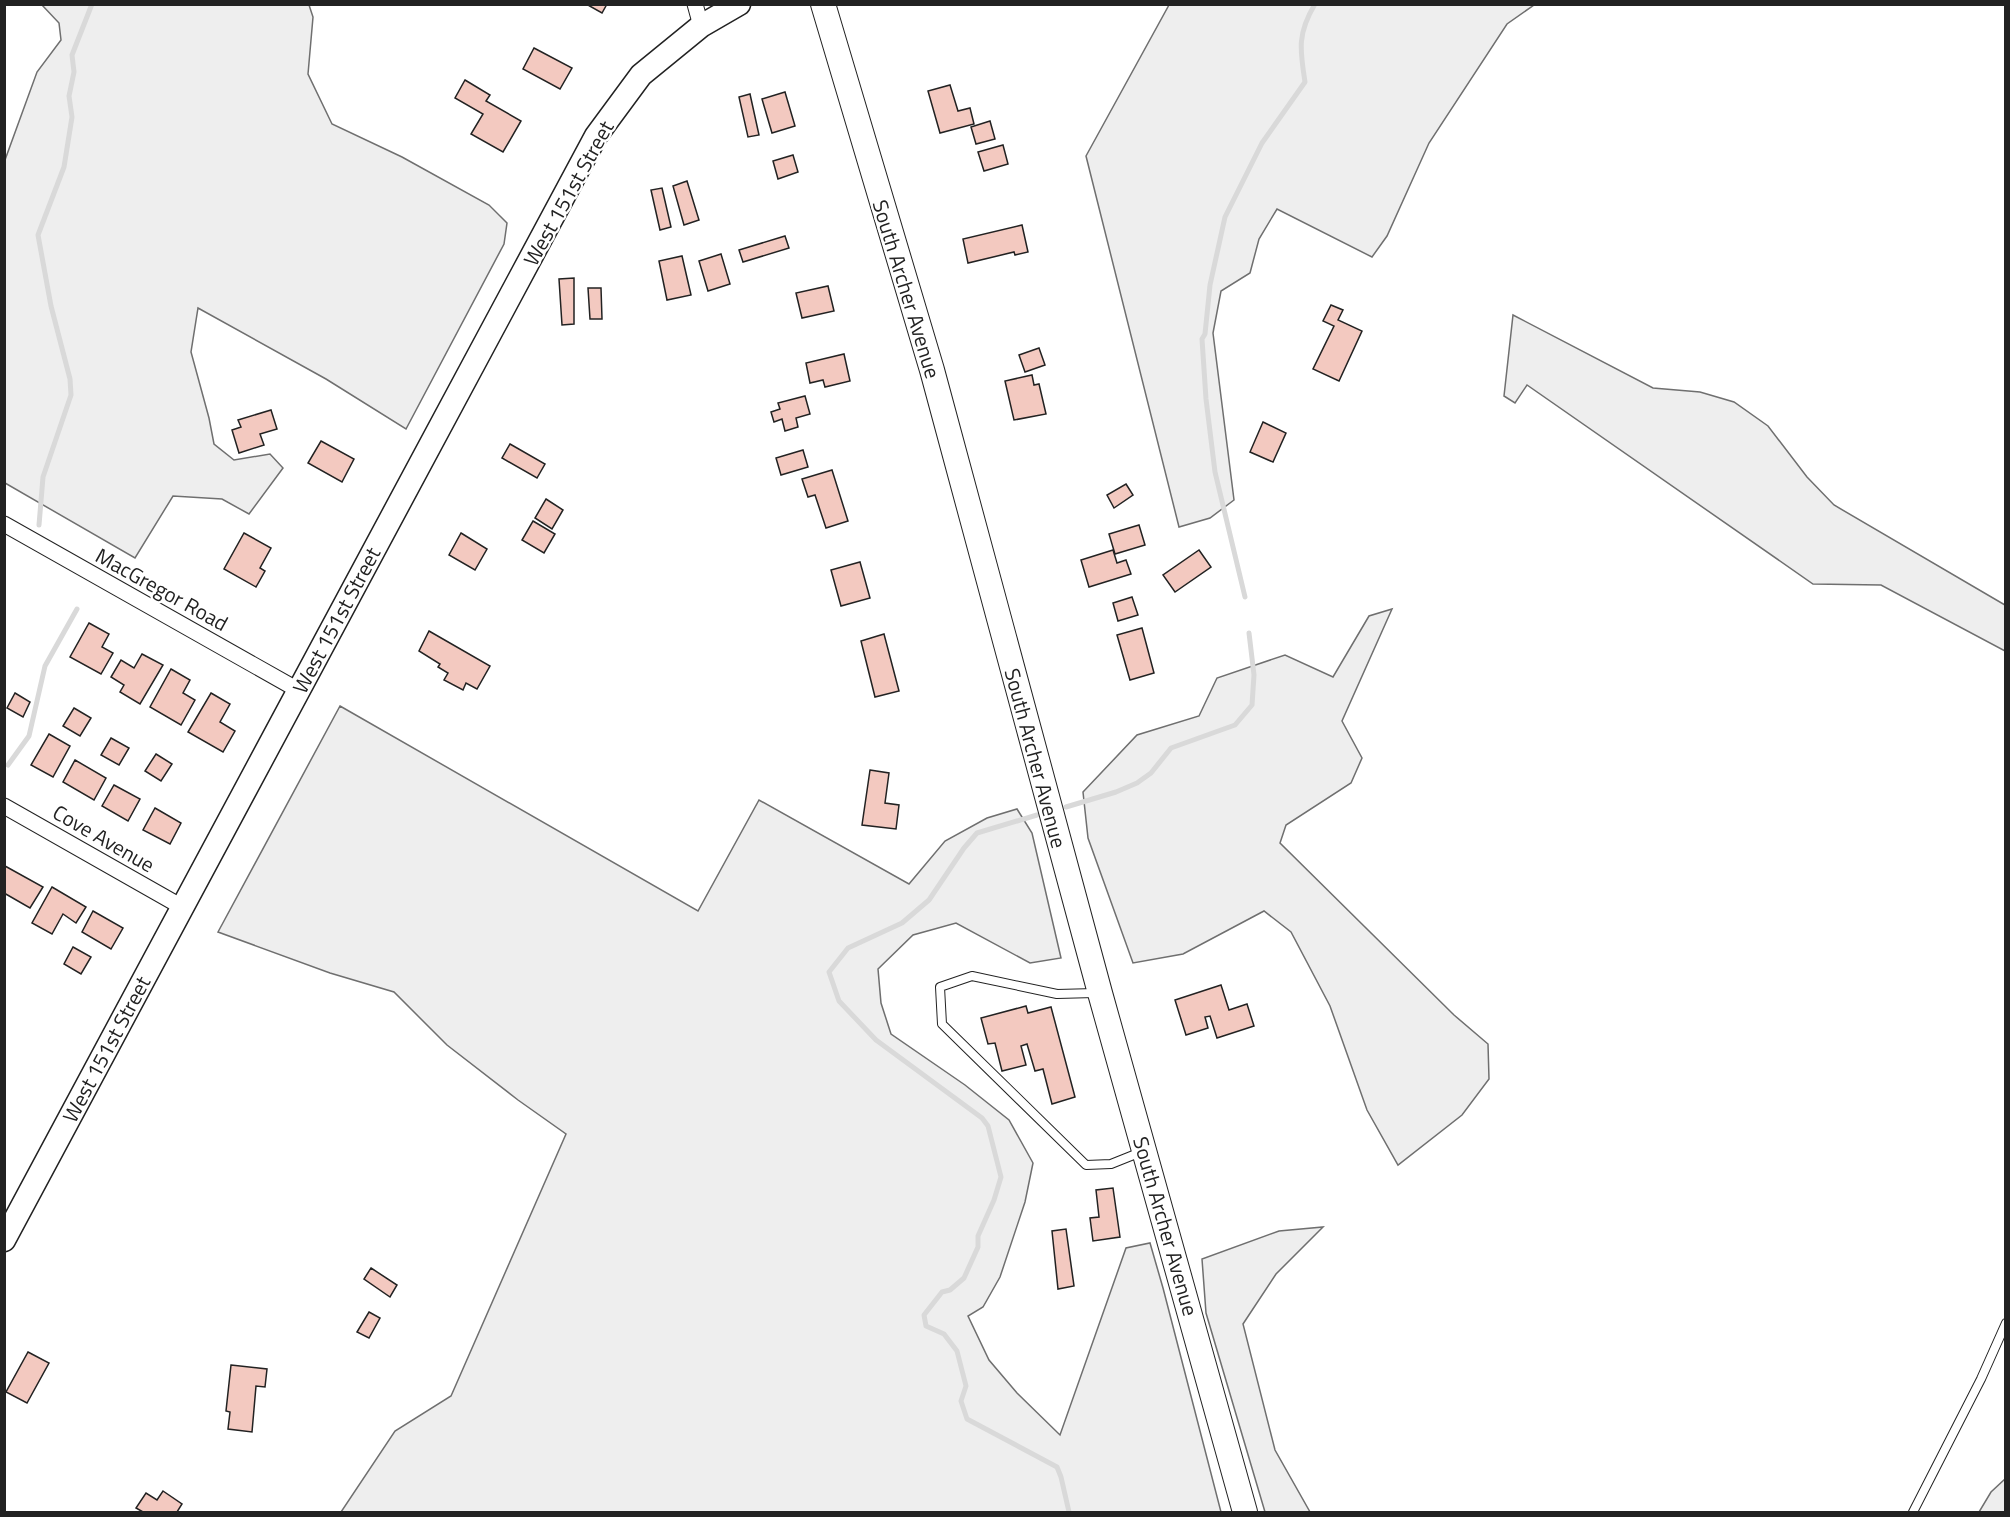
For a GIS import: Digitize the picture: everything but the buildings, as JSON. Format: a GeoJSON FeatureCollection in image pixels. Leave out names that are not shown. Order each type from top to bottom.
{"type":"FeatureCollection","features":[{"type":"Feature","properties":{"kind":"main road","name":"South Archer Avenue"},"geometry":{"type":"LineString","coordinates":[[824,4],[932,370],[1100,993],[1245,1512]]}},
{"type":"Feature","properties":{"kind":"street"},"geometry":{"type":"LineString","coordinates":[[695,4],[701,26]]}},
{"type":"Feature","properties":{"kind":"street","name":"West 151st Street"},"geometry":{"type":"LineString","coordinates":[[4,1240],[596,136],[641,75],[701,26],[739,4]]}},
{"type":"Feature","properties":{"kind":"street","name":"MacGregor Road"},"geometry":{"type":"LineString","coordinates":[[4,524],[298,690]]}},
{"type":"Feature","properties":{"kind":"street","name":"Cove Avenue"},"geometry":{"type":"LineString","coordinates":[[4,806],[182,907]]}},
{"type":"Feature","properties":{"kind":"lane"},"geometry":{"type":"LineString","coordinates":[[1100,993],[1057,994],[972,976],[940,987],[942,1024],[1086,1165],[1111,1164],[1145,1151]]}},
{"type":"Feature","properties":{"kind":"lane"},"geometry":{"type":"LineString","coordinates":[[1913,1512],[1981,1379],[2006,1323]]}},
{"type":"Feature","properties":{"kind":"shaded area"},"geometry":{"type":"Polygon","coordinates":[[[42,5],[309,5],[313,17],[308,74],[332,124],[402,157],[489,205],[507,223],[504,244],[406,429],[326,379],[198,308],[191,352],[214,444],[234,460],[270,454],[283,468],[249,514],[222,499],[173,496],[135,558],[5,483],[5,160],[37,72],[61,40],[59,23],[42,5]]]}},
{"type":"Feature","properties":{"kind":"shaded area"},"geometry":{"type":"Polygon","coordinates":[[[1169,5],[1534,5],[1507,24],[1429,143],[1387,236],[1372,257],[1277,209],[1259,239],[1250,273],[1221,291],[1213,333],[1234,500],[1210,518],[1179,527],[1086,156],[1169,5]]]}},
{"type":"Feature","properties":{"kind":"shaded area"},"geometry":{"type":"Polygon","coordinates":[[[1513,315],[1653,388],[1700,392],[1734,402],[1768,426],[1807,477],[1834,505],[2005,605],[2005,651],[1881,585],[1813,584],[1527,385],[1515,403],[1504,396],[1513,315]]]}},
{"type":"Feature","properties":{"kind":"shaded area"},"geometry":{"type":"Polygon","coordinates":[[[1392,609],[1342,721],[1362,758],[1351,783],[1286,825],[1280,843],[1454,1015],[1488,1044],[1489,1079],[1462,1115],[1398,1165],[1367,1110],[1330,1006],[1291,932],[1264,911],[1183,954],[1133,963],[1088,838],[1083,792],[1137,735],[1199,716],[1217,678],[1285,655],[1333,677],[1369,616],[1392,609]]]}},
{"type":"Feature","properties":{"kind":"shaded area"},"geometry":{"type":"Polygon","coordinates":[[[340,706],[698,911],[759,800],[909,884],[945,841],[987,818],[1017,809],[1032,833],[1061,958],[1030,963],[956,923],[913,935],[878,969],[881,1003],[891,1034],[965,1085],[1009,1120],[1033,1163],[1025,1202],[1000,1277],[983,1307],[968,1316],[989,1360],[1017,1393],[1060,1435],[1126,1248],[1150,1243],[1221,1512],[341,1512],[395,1431],[451,1396],[566,1134],[447,1045],[394,992],[330,973],[218,932],[340,706]]]}},
{"type":"Feature","properties":{"kind":"shaded area"},"geometry":{"type":"Polygon","coordinates":[[[1323,1227],[1276,1274],[1243,1324],[1275,1450],[1310,1512],[1265,1512],[1206,1313],[1202,1259],[1279,1231],[1323,1227]]]}},
{"type":"Feature","properties":{"kind":"shaded area"},"geometry":{"type":"Polygon","coordinates":[[[2005,1479],[2005,1512],[1979,1512],[1991,1492],[2005,1479]]]}},
{"type":"Feature","properties":{"kind":"waterway"},"geometry":{"type":"LineString","coordinates":[[39,525],[43,477],[71,395],[70,379],[51,306],[38,235],[64,167],[72,117],[69,96],[74,72],[72,55],[92,4]]}},
{"type":"Feature","properties":{"kind":"waterway"},"geometry":{"type":"LineString","coordinates":[[1245,597],[1215,472],[1206,399],[1202,339],[1205,334],[1210,285],[1225,217],[1262,143],[1305,82],[1301,42],[1305,24],[1315,4]]}},
{"type":"Feature","properties":{"kind":"waterway"},"geometry":{"type":"LineString","coordinates":[[8,765],[29,736],[45,666],[77,609]]}},
{"type":"Feature","properties":{"kind":"waterway"},"geometry":{"type":"LineString","coordinates":[[1066,807],[1116,792],[1137,783],[1151,773],[1171,748],[1235,725],[1252,705],[1254,675],[1249,633]]}},
{"type":"Feature","properties":{"kind":"waterway"},"geometry":{"type":"LineString","coordinates":[[1037,815],[977,833],[964,848],[929,900],[902,923],[848,948],[829,972],[839,1001],[876,1040],[982,1118],[988,1126],[1001,1177],[994,1200],[978,1236],[978,1247],[964,1278],[950,1290],[942,1292],[924,1315],[926,1326],[944,1334],[957,1351],[966,1386],[961,1401],[967,1419],[1057,1467],[1069,1512]]}}]}
